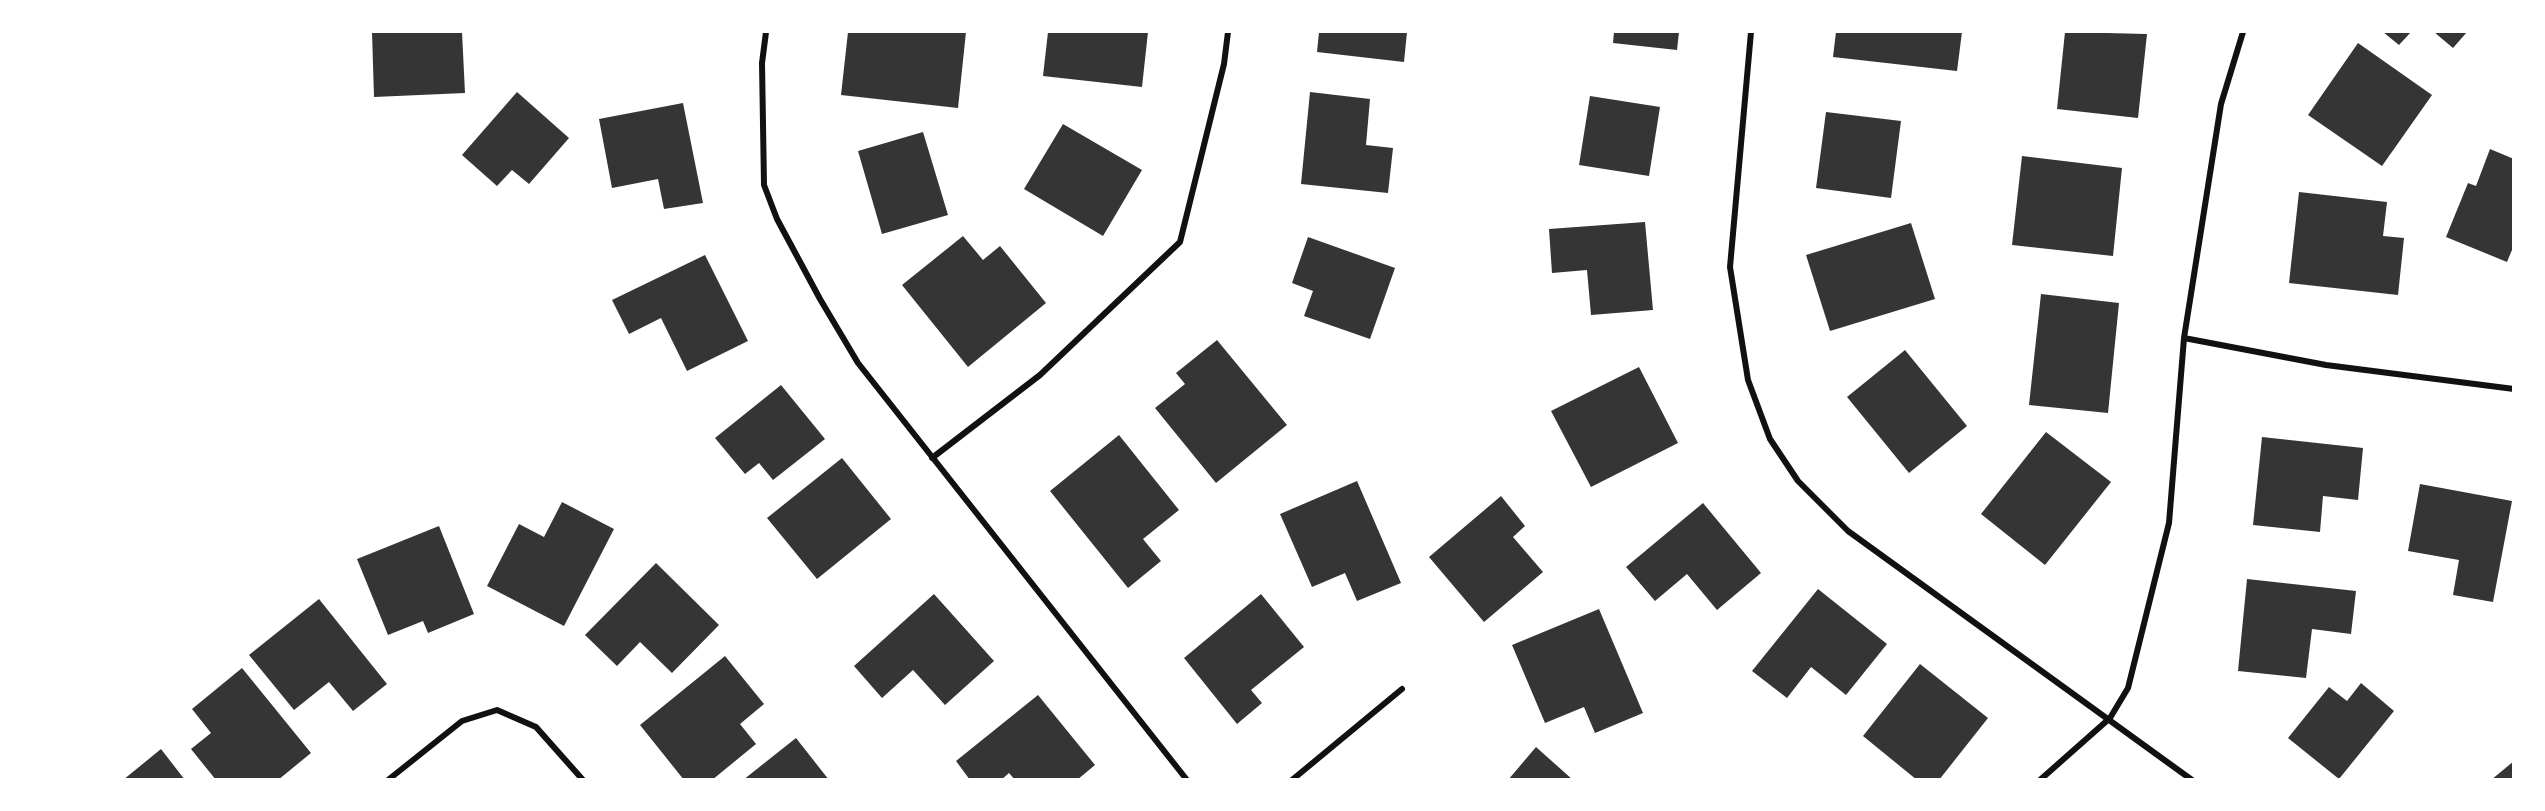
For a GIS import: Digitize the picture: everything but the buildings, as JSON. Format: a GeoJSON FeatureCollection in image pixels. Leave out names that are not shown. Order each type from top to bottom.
{"type":"FeatureCollection","features":[{"type":"Feature","properties":{"kind":"street"},"geometry":{"type":"LineString","coordinates":[[766,32],[762,63],[764,185],[777,219],[815,289],[858,363],[1187,780]]}},
{"type":"Feature","properties":{"kind":"street"},"geometry":{"type":"LineString","coordinates":[[932,458],[1040,375],[1180,242],[1224,64],[1228,32]]}},
{"type":"Feature","properties":{"kind":"street"},"geometry":{"type":"LineString","coordinates":[[1751,32],[1730,267],[1748,380],[1770,439],[1798,481],[1848,531],[2110,718],[2192,780]]}},
{"type":"Feature","properties":{"kind":"street"},"geometry":{"type":"LineString","coordinates":[[2040,780],[2110,718],[2128,688],[2169,523],[2184,338],[2221,104],[2243,32]]}},
{"type":"Feature","properties":{"kind":"street"},"geometry":{"type":"LineString","coordinates":[[2184,338],[2326,365],[2514,388]]}},
{"type":"Feature","properties":{"kind":"street"},"geometry":{"type":"LineString","coordinates":[[1292,780],[1402,688]]}},
{"type":"Feature","properties":{"kind":"street"},"geometry":{"type":"LineString","coordinates":[[388,780],[462,721],[497,710],[536,727],[583,780]]}}]}
